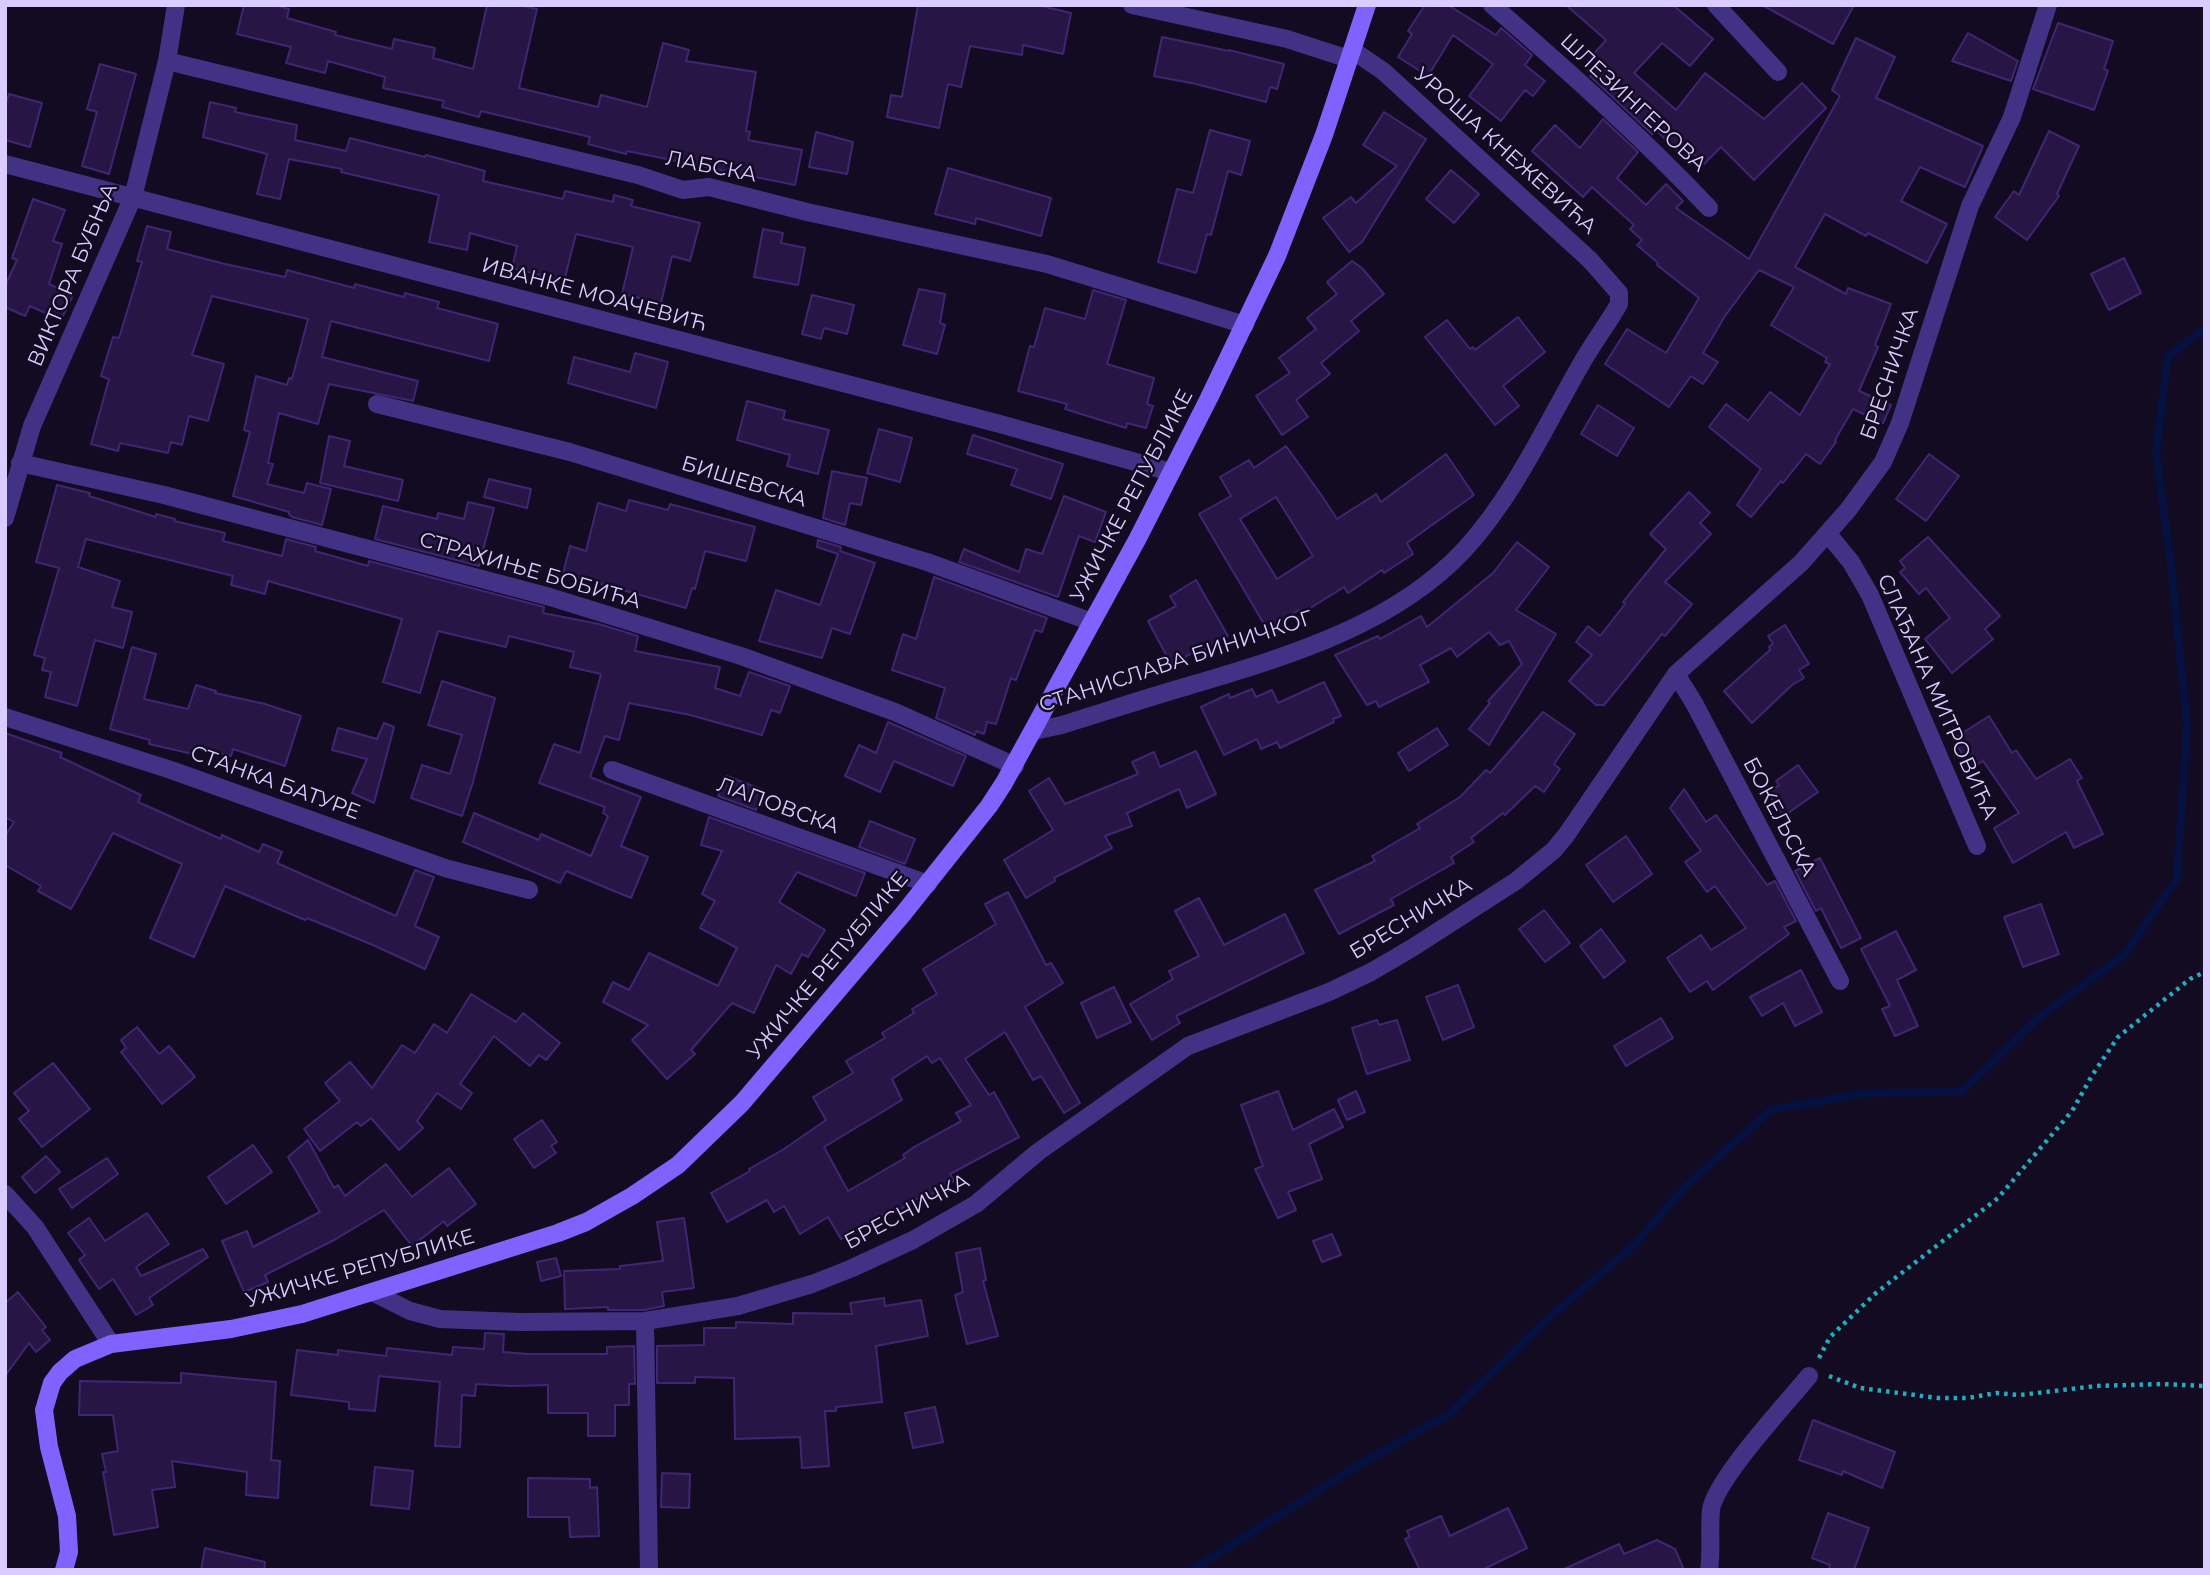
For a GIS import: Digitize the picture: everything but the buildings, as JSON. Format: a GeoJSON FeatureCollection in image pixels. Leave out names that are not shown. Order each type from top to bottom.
{"type":"FeatureCollection","features":[{"type":"Feature","properties":{"kind":"street","name":"ВИКТОРА БУБЊА"},"geometry":{"type":"LineString","coordinates":[[5,518],[36,416],[133,197],[167,61],[176,5]]}},
{"type":"Feature","properties":{"kind":"street","name":"УРОША КНЕЖЕВИЋА"},"geometry":{"type":"LineString","coordinates":[[1132,5],[1351,55],[1383,71],[1590,260],[1619,293]]}},
{"type":"Feature","properties":{"kind":"street","name":"УЖИЧКЕ РЕПУБЛИКЕ"},"geometry":{"type":"LineString","coordinates":[[64,1570],[69,1552],[67,1516],[49,1447],[44,1410],[52,1382],[75,1359],[111,1344],[268,1323],[523,1245],[586,1222],[632,1196],[699,1147],[742,1103],[928,884],[989,806],[1015,766],[1171,472],[1245,325],[1297,210],[1367,5]]}},
{"type":"Feature","properties":{"kind":"street","name":"ШЛЕЗИНГЕРОВА"},"geometry":{"type":"LineString","coordinates":[[1492,5],[1580,81],[1709,208]]}},
{"type":"Feature","properties":{"kind":"street"},"geometry":{"type":"LineString","coordinates":[[1716,5],[1778,72]]}},
{"type":"Feature","properties":{"kind":"street","name":"БРЕСНИЧКА"},"geometry":{"type":"LineString","coordinates":[[372,1292],[410,1311],[440,1319],[520,1322],[645,1321],[711,1311],[768,1298],[850,1269],[913,1240],[976,1204],[1038,1153],[1188,1046],[1329,992],[1371,972],[1516,881],[1553,850],[1604,783],[1676,674],[1801,563],[1865,489],[1891,445],[1970,206],[2012,117],[2048,5]]}},
{"type":"Feature","properties":{"kind":"street","name":"ЛАБСКА"},"geometry":{"type":"LineString","coordinates":[[167,61],[638,175],[683,190],[709,187],[807,212],[1047,264],[1245,325]]}},
{"type":"Feature","properties":{"kind":"street","name":"ИВАНКЕ МОАЧЕВИЋ"},"geometry":{"type":"LineString","coordinates":[[5,164],[987,420],[1171,472]]}},
{"type":"Feature","properties":{"kind":"street","name":"СТАНИСЛАВА БИНИЧКОГ"},"geometry":{"type":"LineString","coordinates":[[1034,731],[1062,725],[1271,660],[1372,619],[1425,583],[1463,551],[1482,530],[1522,471],[1581,363],[1619,304],[1619,293]]}},
{"type":"Feature","properties":{"kind":"street","name":"БИШЕВСКА"},"geometry":{"type":"LineString","coordinates":[[377,404],[582,456],[927,562],[1092,622]]}},
{"type":"Feature","properties":{"kind":"street","name":"СТРАХИЊЕ БОБИЋА"},"geometry":{"type":"LineString","coordinates":[[20,463],[164,495],[550,597],[741,656],[895,712],[1015,766]]}},
{"type":"Feature","properties":{"kind":"street","name":"СЛАЂАНА МИТРОВИЋА"},"geometry":{"type":"LineString","coordinates":[[1828,534],[1851,562],[1870,595],[1977,846]]}},
{"type":"Feature","properties":{"kind":"street","name":"БОКЕЉСКА"},"geometry":{"type":"LineString","coordinates":[[1676,674],[1694,703],[1840,981]]}},
{"type":"Feature","properties":{"kind":"street","name":"СТАНКА БАТУРЕ"},"geometry":{"type":"LineString","coordinates":[[5,717],[170,770],[445,867],[529,890]]}},
{"type":"Feature","properties":{"kind":"street","name":"ЛАПОВСКА"},"geometry":{"type":"LineString","coordinates":[[611,770],[928,884]]}},
{"type":"Feature","properties":{"kind":"street"},"geometry":{"type":"LineString","coordinates":[[5,1194],[35,1227],[111,1344]]}},
{"type":"Feature","properties":{"kind":"street"},"geometry":{"type":"LineString","coordinates":[[645,1321],[649,1570]]}},
{"type":"Feature","properties":{"kind":"street"},"geometry":{"type":"LineString","coordinates":[[1709,1570],[1711,1510],[1720,1490],[1737,1464],[1810,1374]]}},
{"type":"Feature","properties":{"kind":"path"},"geometry":{"type":"LineString","coordinates":[[2205,972],[2190,979],[2118,1037],[2072,1111],[1998,1198],[1875,1293],[1830,1337],[1810,1374],[1836,1377],[1860,1388],[1938,1398],[1968,1398],[1996,1393],[2020,1395],[2095,1386],[2205,1386]]}},
{"type":"Feature","properties":{"kind":"waterway"},"geometry":{"type":"LineString","coordinates":[[1192,1570],[1362,1463],[1448,1415],[1552,1315],[1632,1247],[1689,1183],[1771,1110],[1866,1093],[1961,1092],[2038,1018],[2124,955],[2177,879],[2187,724],[2156,452],[2168,356],[2205,329]]}}]}
